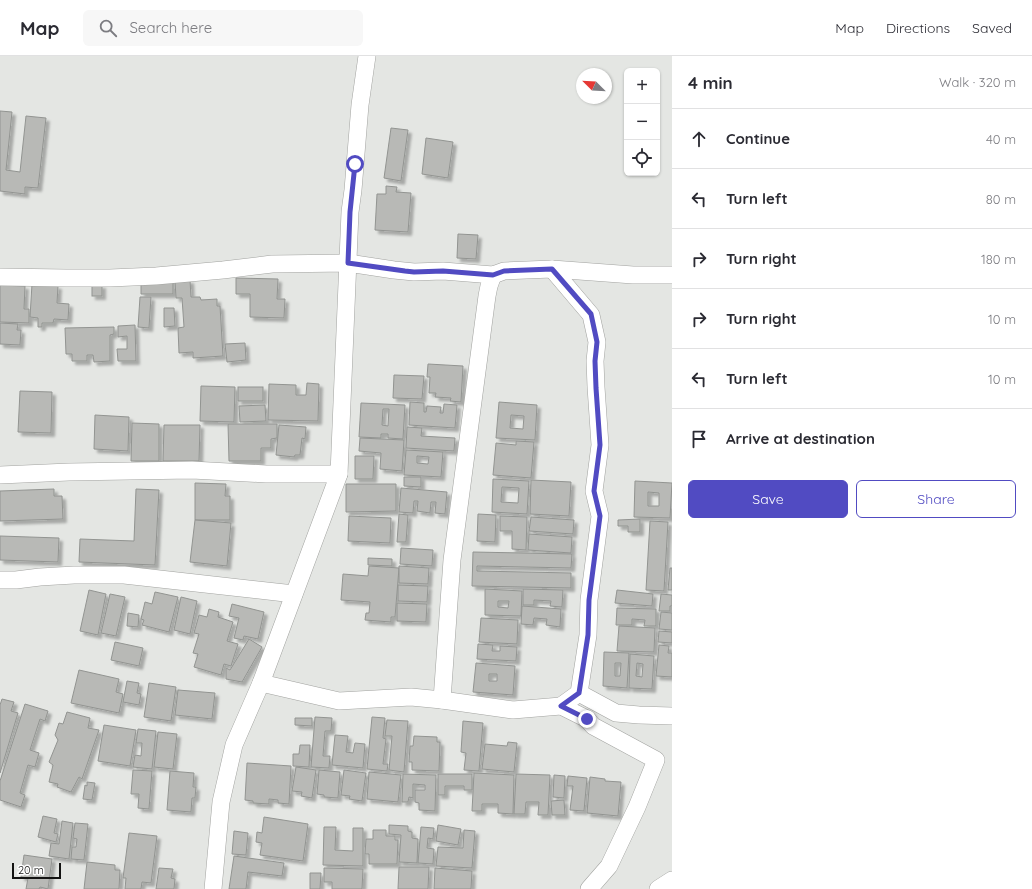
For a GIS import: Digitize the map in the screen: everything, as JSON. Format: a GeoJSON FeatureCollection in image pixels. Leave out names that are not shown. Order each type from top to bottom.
{"type":"FeatureCollection","features":[{"type":"Feature","properties":{"kind":"street"},"geometry":{"type":"LineString","coordinates":[[213,889],[221,802],[234,745],[261,683],[339,474],[350,212],[360,105],[367,56]]}},
{"type":"Feature","properties":{"kind":"street"},"geometry":{"type":"LineString","coordinates":[[0,277],[110,278],[156,276],[272,264],[348,263],[414,272],[443,271],[493,275],[504,271],[552,269],[633,275],[672,275]]}},
{"type":"Feature","properties":{"kind":"street"},"geometry":{"type":"LineString","coordinates":[[261,683],[339,701],[411,698],[442,700],[513,710],[561,706],[579,693],[588,635],[589,600],[600,516],[594,491],[600,445],[595,361],[597,342],[591,314],[552,269]]}},
{"type":"Feature","properties":{"kind":"street"},"geometry":{"type":"LineString","coordinates":[[442,700],[452,560],[487,296],[493,275]]}},
{"type":"Feature","properties":{"kind":"street"},"geometry":{"type":"LineString","coordinates":[[0,475],[68,472],[192,470],[266,474],[339,474]]}},
{"type":"Feature","properties":{"kind":"street"},"geometry":{"type":"LineString","coordinates":[[0,580],[74,575],[124,575],[294,594]]}},
{"type":"Feature","properties":{"kind":"street"},"geometry":{"type":"LineString","coordinates":[[579,693],[616,713],[672,716]]}},
{"type":"Feature","properties":{"kind":"street"},"geometry":{"type":"LineString","coordinates":[[561,706],[587,719],[593,726],[656,760],[638,807],[609,866],[589,889]]}},
{"type":"Feature","properties":{"kind":"street"},"geometry":{"type":"LineString","coordinates":[[658,889],[672,880]]}},
{"type":"Feature","properties":{"kind":"building"},"geometry":{"type":"Polygon","coordinates":[[[0,111],[12,112],[6,170],[20,172],[26,116],[46,118],[38,188],[25,187],[25,194],[0,191],[0,111]]]}},
{"type":"Feature","properties":{"kind":"building"},"geometry":{"type":"Polygon","coordinates":[[[391,128],[408,130],[401,181],[384,178],[391,128]]]}},
{"type":"Feature","properties":{"kind":"building"},"geometry":{"type":"Polygon","coordinates":[[[426,138],[453,142],[448,178],[422,174],[426,138]]]}},
{"type":"Feature","properties":{"kind":"building"},"geometry":{"type":"Polygon","coordinates":[[[386,186],[397,187],[396,192],[411,193],[408,232],[375,230],[377,194],[386,194],[386,186]]]}},
{"type":"Feature","properties":{"kind":"building"},"geometry":{"type":"Polygon","coordinates":[[[458,234],[478,235],[476,259],[457,258],[458,234]]]}},
{"type":"Feature","properties":{"kind":"building"},"geometry":{"type":"Polygon","coordinates":[[[173,278],[173,294],[141,294],[141,279],[173,278]]]}},
{"type":"Feature","properties":{"kind":"building"},"geometry":{"type":"Polygon","coordinates":[[[236,278],[278,279],[277,299],[285,299],[284,318],[250,317],[250,294],[236,294],[236,278]]]}},
{"type":"Feature","properties":{"kind":"building"},"geometry":{"type":"Polygon","coordinates":[[[190,280],[191,297],[200,297],[201,300],[217,299],[217,306],[220,306],[223,356],[193,358],[193,352],[179,353],[178,328],[184,327],[182,298],[176,298],[175,281],[190,280]]]}},
{"type":"Feature","properties":{"kind":"building"},"geometry":{"type":"Polygon","coordinates":[[[32,284],[58,286],[57,303],[69,304],[68,320],[54,319],[53,323],[42,323],[42,327],[38,327],[38,318],[30,317],[32,284]]]}},
{"type":"Feature","properties":{"kind":"building"},"geometry":{"type":"Polygon","coordinates":[[[0,285],[25,286],[24,309],[29,309],[29,323],[0,322],[0,285]]]}},
{"type":"Feature","properties":{"kind":"building"},"geometry":{"type":"Polygon","coordinates":[[[92,285],[102,285],[102,296],[92,296],[92,285]]]}},
{"type":"Feature","properties":{"kind":"building"},"geometry":{"type":"Polygon","coordinates":[[[140,297],[151,297],[149,328],[138,327],[140,297]]]}},
{"type":"Feature","properties":{"kind":"building"},"geometry":{"type":"Polygon","coordinates":[[[164,308],[174,308],[175,326],[164,327],[164,308]]]}},
{"type":"Feature","properties":{"kind":"building"},"geometry":{"type":"Polygon","coordinates":[[[0,323],[18,324],[17,330],[21,330],[20,345],[0,344],[0,323]]]}},
{"type":"Feature","properties":{"kind":"building"},"geometry":{"type":"Polygon","coordinates":[[[135,325],[136,361],[118,361],[117,349],[127,349],[127,336],[118,337],[118,326],[135,325]]]}},
{"type":"Feature","properties":{"kind":"building"},"geometry":{"type":"Polygon","coordinates":[[[114,327],[114,334],[110,335],[110,361],[94,362],[93,355],[87,355],[87,361],[72,361],[72,354],[66,354],[65,328],[114,327]]]}},
{"type":"Feature","properties":{"kind":"building"},"geometry":{"type":"Polygon","coordinates":[[[245,343],[246,360],[227,362],[225,344],[245,343]]]}},
{"type":"Feature","properties":{"kind":"building"},"geometry":{"type":"Polygon","coordinates":[[[428,364],[463,366],[461,402],[450,401],[451,398],[435,397],[436,393],[429,393],[430,377],[427,377],[428,364]]]}},
{"type":"Feature","properties":{"kind":"building"},"geometry":{"type":"Polygon","coordinates":[[[394,375],[424,376],[422,399],[393,398],[394,375]]]}},
{"type":"Feature","properties":{"kind":"building"},"geometry":{"type":"Polygon","coordinates":[[[307,383],[319,384],[318,421],[268,420],[269,384],[296,385],[296,395],[306,395],[307,383]]]}},
{"type":"Feature","properties":{"kind":"building"},"geometry":{"type":"Polygon","coordinates":[[[201,386],[235,387],[234,422],[200,421],[201,386]]]}},
{"type":"Feature","properties":{"kind":"building"},"geometry":{"type":"Polygon","coordinates":[[[238,387],[263,387],[263,401],[238,401],[238,387]]]}},
{"type":"Feature","properties":{"kind":"building"},"geometry":{"type":"Polygon","coordinates":[[[20,391],[52,392],[51,433],[18,432],[20,391]]]}},
{"type":"Feature","properties":{"kind":"building"},"geometry":{"type":"Polygon","coordinates":[[[410,402],[424,403],[424,412],[426,412],[427,406],[441,407],[440,413],[443,413],[444,404],[457,405],[455,428],[409,425],[410,402]]]}},
{"type":"Feature","properties":{"kind":"building"},"geometry":{"type":"Polygon","coordinates":[[[499,402],[537,405],[535,440],[496,438],[499,402]],[[511,415],[510,428],[523,429],[524,416],[511,415]]]}},
{"type":"Feature","properties":{"kind":"building"},"geometry":{"type":"Polygon","coordinates":[[[361,403],[405,405],[403,439],[388,438],[388,434],[381,434],[381,438],[359,437],[361,403]],[[383,409],[382,425],[388,426],[389,409],[383,409]]]}},
{"type":"Feature","properties":{"kind":"building"},"geometry":{"type":"Polygon","coordinates":[[[265,405],[266,421],[240,422],[239,406],[265,405]]]}},
{"type":"Feature","properties":{"kind":"building"},"geometry":{"type":"Polygon","coordinates":[[[95,415],[129,417],[128,451],[94,449],[95,415]]]}},
{"type":"Feature","properties":{"kind":"building"},"geometry":{"type":"Polygon","coordinates":[[[132,423],[159,424],[159,461],[131,461],[132,423]]]}},
{"type":"Feature","properties":{"kind":"building"},"geometry":{"type":"Polygon","coordinates":[[[228,424],[277,424],[277,438],[271,439],[271,448],[261,448],[261,461],[229,461],[228,424]]]}},
{"type":"Feature","properties":{"kind":"building"},"geometry":{"type":"Polygon","coordinates":[[[164,425],[200,425],[199,461],[163,461],[164,425]]]}},
{"type":"Feature","properties":{"kind":"building"},"geometry":{"type":"Polygon","coordinates":[[[279,425],[306,427],[305,439],[302,438],[300,455],[295,455],[294,457],[276,455],[279,425]]]}},
{"type":"Feature","properties":{"kind":"building"},"geometry":{"type":"Polygon","coordinates":[[[407,427],[422,428],[421,436],[455,438],[454,451],[406,448],[407,427]]]}},
{"type":"Feature","properties":{"kind":"building"},"geometry":{"type":"Polygon","coordinates":[[[360,438],[404,440],[402,471],[380,469],[381,453],[359,451],[360,438]]]}},
{"type":"Feature","properties":{"kind":"building"},"geometry":{"type":"Polygon","coordinates":[[[516,441],[534,442],[531,478],[493,475],[496,443],[516,445],[516,441]]]}},
{"type":"Feature","properties":{"kind":"building"},"geometry":{"type":"Polygon","coordinates":[[[406,450],[443,452],[441,477],[404,475],[406,450]],[[417,456],[417,463],[428,464],[429,457],[417,456]]]}},
{"type":"Feature","properties":{"kind":"building"},"geometry":{"type":"Polygon","coordinates":[[[355,456],[374,456],[373,479],[355,479],[355,456]]]}},
{"type":"Feature","properties":{"kind":"building"},"geometry":{"type":"Polygon","coordinates":[[[404,477],[421,477],[421,487],[404,486],[404,477]]]}},
{"type":"Feature","properties":{"kind":"building"},"geometry":{"type":"Polygon","coordinates":[[[493,479],[529,481],[527,514],[492,512],[493,479]],[[502,487],[501,502],[518,503],[519,488],[502,487]]]}},
{"type":"Feature","properties":{"kind":"building"},"geometry":{"type":"Polygon","coordinates":[[[531,480],[571,482],[569,516],[530,514],[531,480]]]}},
{"type":"Feature","properties":{"kind":"building"},"geometry":{"type":"Polygon","coordinates":[[[635,481],[672,483],[670,518],[634,517],[635,481]],[[648,492],[648,506],[659,506],[659,493],[648,492]]]}},
{"type":"Feature","properties":{"kind":"building"},"geometry":{"type":"Polygon","coordinates":[[[195,483],[226,484],[225,496],[230,496],[230,520],[195,520],[195,483]]]}},
{"type":"Feature","properties":{"kind":"building"},"geometry":{"type":"Polygon","coordinates":[[[346,484],[396,484],[396,511],[346,512],[346,484]]]}},
{"type":"Feature","properties":{"kind":"building"},"geometry":{"type":"Polygon","coordinates":[[[401,488],[447,492],[445,514],[435,513],[436,502],[431,502],[430,513],[417,511],[418,501],[414,501],[413,513],[399,512],[401,488]]]}},
{"type":"Feature","properties":{"kind":"building"},"geometry":{"type":"Polygon","coordinates":[[[54,489],[54,496],[62,496],[63,519],[0,521],[0,491],[54,489]]]}},
{"type":"Feature","properties":{"kind":"building"},"geometry":{"type":"Polygon","coordinates":[[[136,489],[159,490],[155,565],[79,562],[80,539],[134,541],[136,489]]]}},
{"type":"Feature","properties":{"kind":"building"},"geometry":{"type":"Polygon","coordinates":[[[399,514],[408,515],[406,542],[397,542],[399,514]]]}},
{"type":"Feature","properties":{"kind":"building"},"geometry":{"type":"Polygon","coordinates":[[[478,514],[496,515],[495,542],[477,541],[478,514]]]}},
{"type":"Feature","properties":{"kind":"building"},"geometry":{"type":"Polygon","coordinates":[[[349,516],[391,518],[390,543],[348,541],[349,516]]]}},
{"type":"Feature","properties":{"kind":"building"},"geometry":{"type":"Polygon","coordinates":[[[500,516],[527,517],[526,550],[512,549],[512,531],[500,531],[500,516]]]}},
{"type":"Feature","properties":{"kind":"building"},"geometry":{"type":"Polygon","coordinates":[[[531,517],[574,520],[573,534],[529,531],[531,517]]]}},
{"type":"Feature","properties":{"kind":"building"},"geometry":{"type":"Polygon","coordinates":[[[640,519],[640,532],[628,532],[628,526],[618,526],[618,520],[640,519]]]}},
{"type":"Feature","properties":{"kind":"building"},"geometry":{"type":"Polygon","coordinates":[[[195,520],[231,523],[227,566],[190,562],[195,520]]]}},
{"type":"Feature","properties":{"kind":"building"},"geometry":{"type":"Polygon","coordinates":[[[650,521],[668,522],[664,591],[646,590],[650,521]]]}},
{"type":"Feature","properties":{"kind":"building"},"geometry":{"type":"Polygon","coordinates":[[[529,534],[572,537],[571,553],[528,550],[529,534]]]}},
{"type":"Feature","properties":{"kind":"building"},"geometry":{"type":"Polygon","coordinates":[[[0,536],[59,538],[58,562],[0,560],[0,536]]]}},
{"type":"Feature","properties":{"kind":"building"},"geometry":{"type":"Polygon","coordinates":[[[401,548],[433,550],[432,566],[400,564],[401,548]]]}},
{"type":"Feature","properties":{"kind":"building"},"geometry":{"type":"Polygon","coordinates":[[[473,552],[572,554],[571,568],[477,566],[477,571],[571,573],[571,588],[472,586],[473,552]]]}},
{"type":"Feature","properties":{"kind":"building"},"geometry":{"type":"Polygon","coordinates":[[[368,558],[392,559],[392,566],[368,565],[368,558]]]}},
{"type":"Feature","properties":{"kind":"building"},"geometry":{"type":"Polygon","coordinates":[[[369,566],[399,568],[395,617],[391,617],[391,622],[365,620],[366,613],[369,613],[370,602],[341,600],[343,574],[368,576],[369,566]]]}},
{"type":"Feature","properties":{"kind":"building"},"geometry":{"type":"Polygon","coordinates":[[[399,566],[429,568],[428,584],[399,583],[399,566]]]}},
{"type":"Feature","properties":{"kind":"building"},"geometry":{"type":"Polygon","coordinates":[[[670,568],[672,568],[672,590],[668,590],[670,568]]]}},
{"type":"Feature","properties":{"kind":"building"},"geometry":{"type":"Polygon","coordinates":[[[398,585],[428,586],[427,602],[398,601],[398,585]]]}},
{"type":"Feature","properties":{"kind":"building"},"geometry":{"type":"Polygon","coordinates":[[[485,589],[522,591],[521,616],[485,615],[485,589]],[[498,601],[498,607],[508,608],[509,601],[498,601]]]}},
{"type":"Feature","properties":{"kind":"building"},"geometry":{"type":"Polygon","coordinates":[[[523,589],[563,590],[562,607],[550,606],[551,601],[534,600],[534,605],[523,605],[523,589]]]}},
{"type":"Feature","properties":{"kind":"building"},"geometry":{"type":"Polygon","coordinates":[[[89,590],[106,594],[98,635],[80,631],[89,590]]]}},
{"type":"Feature","properties":{"kind":"building"},"geometry":{"type":"Polygon","coordinates":[[[617,590],[653,594],[652,606],[615,603],[617,590]]]}},
{"type":"Feature","properties":{"kind":"building"},"geometry":{"type":"Polygon","coordinates":[[[155,592],[178,597],[169,632],[142,625],[144,620],[141,619],[145,602],[152,604],[155,592]]]}},
{"type":"Feature","properties":{"kind":"building"},"geometry":{"type":"Polygon","coordinates":[[[110,594],[125,597],[116,636],[101,633],[110,594]]]}},
{"type":"Feature","properties":{"kind":"building"},"geometry":{"type":"Polygon","coordinates":[[[661,594],[672,595],[672,606],[670,606],[670,611],[659,611],[661,594]]]}},
{"type":"Feature","properties":{"kind":"building"},"geometry":{"type":"Polygon","coordinates":[[[181,597],[197,601],[190,634],[174,630],[181,597]]]}},
{"type":"Feature","properties":{"kind":"building"},"geometry":{"type":"Polygon","coordinates":[[[397,603],[427,604],[426,622],[397,621],[397,603]]]}},
{"type":"Feature","properties":{"kind":"building"},"geometry":{"type":"Polygon","coordinates":[[[232,604],[264,612],[258,639],[244,636],[243,640],[234,638],[239,618],[229,616],[232,604]]]}},
{"type":"Feature","properties":{"kind":"building"},"geometry":{"type":"Polygon","coordinates":[[[522,606],[561,609],[560,627],[546,625],[547,619],[534,618],[533,625],[521,624],[522,606]]]}},
{"type":"Feature","properties":{"kind":"building"},"geometry":{"type":"Polygon","coordinates":[[[617,608],[656,609],[656,626],[644,626],[645,620],[632,619],[632,625],[616,625],[617,608]]]}},
{"type":"Feature","properties":{"kind":"building"},"geometry":{"type":"Polygon","coordinates":[[[209,609],[219,612],[218,617],[233,622],[227,641],[238,644],[231,666],[224,664],[221,675],[194,667],[198,654],[193,653],[199,634],[194,633],[199,615],[207,617],[209,609]]]}},
{"type":"Feature","properties":{"kind":"building"},"geometry":{"type":"Polygon","coordinates":[[[661,612],[672,613],[672,630],[659,629],[661,612]]]}},
{"type":"Feature","properties":{"kind":"building"},"geometry":{"type":"Polygon","coordinates":[[[128,613],[139,615],[138,627],[127,626],[128,613]]]}},
{"type":"Feature","properties":{"kind":"building"},"geometry":{"type":"Polygon","coordinates":[[[481,618],[518,620],[517,644],[479,642],[481,618]]]}},
{"type":"Feature","properties":{"kind":"building"},"geometry":{"type":"Polygon","coordinates":[[[619,626],[655,628],[654,652],[617,651],[619,626]]]}},
{"type":"Feature","properties":{"kind":"building"},"geometry":{"type":"Polygon","coordinates":[[[659,631],[672,632],[672,643],[658,642],[659,631]]]}},
{"type":"Feature","properties":{"kind":"building"},"geometry":{"type":"Polygon","coordinates":[[[249,639],[262,647],[242,682],[226,679],[226,668],[230,670],[249,639]]]}},
{"type":"Feature","properties":{"kind":"building"},"geometry":{"type":"Polygon","coordinates":[[[115,642],[143,648],[139,666],[111,660],[115,642]]]}},
{"type":"Feature","properties":{"kind":"building"},"geometry":{"type":"Polygon","coordinates":[[[478,644],[493,645],[492,651],[500,651],[500,646],[517,647],[516,661],[477,659],[478,644]]]}},
{"type":"Feature","properties":{"kind":"building"},"geometry":{"type":"Polygon","coordinates":[[[659,645],[669,646],[668,653],[672,653],[672,677],[656,676],[659,645]]]}},
{"type":"Feature","properties":{"kind":"building"},"geometry":{"type":"Polygon","coordinates":[[[604,652],[629,653],[627,688],[603,686],[604,652]],[[615,663],[615,676],[620,676],[621,663],[615,663]]]}},
{"type":"Feature","properties":{"kind":"building"},"geometry":{"type":"Polygon","coordinates":[[[630,654],[654,656],[652,689],[629,688],[630,654]],[[637,663],[636,676],[642,677],[643,664],[637,663]]]}},
{"type":"Feature","properties":{"kind":"building"},"geometry":{"type":"Polygon","coordinates":[[[476,663],[515,666],[513,695],[473,692],[476,663]],[[489,674],[489,681],[497,681],[497,674],[489,674]]]}},
{"type":"Feature","properties":{"kind":"building"},"geometry":{"type":"Polygon","coordinates":[[[79,670],[119,679],[116,692],[123,694],[119,713],[71,703],[79,670]]]}},
{"type":"Feature","properties":{"kind":"building"},"geometry":{"type":"Polygon","coordinates":[[[127,681],[139,683],[137,693],[141,694],[139,705],[123,702],[127,681]]]}},
{"type":"Feature","properties":{"kind":"building"},"geometry":{"type":"Polygon","coordinates":[[[149,683],[176,687],[171,721],[144,717],[149,683]]]}},
{"type":"Feature","properties":{"kind":"building"},"geometry":{"type":"Polygon","coordinates":[[[178,690],[215,693],[212,719],[175,715],[178,690]]]}},
{"type":"Feature","properties":{"kind":"building"},"geometry":{"type":"Polygon","coordinates":[[[2,699],[14,702],[11,711],[18,713],[0,773],[0,705],[2,699]]]}},
{"type":"Feature","properties":{"kind":"building"},"geometry":{"type":"Polygon","coordinates":[[[25,704],[48,711],[45,721],[40,719],[30,750],[39,753],[35,767],[28,765],[20,793],[25,795],[21,807],[0,800],[0,781],[25,704]]]}},
{"type":"Feature","properties":{"kind":"building"},"geometry":{"type":"Polygon","coordinates":[[[67,712],[90,718],[88,728],[99,730],[82,779],[79,777],[71,792],[57,787],[58,784],[49,782],[53,765],[49,762],[58,740],[55,735],[59,723],[63,724],[67,712]]]}},
{"type":"Feature","properties":{"kind":"building"},"geometry":{"type":"Polygon","coordinates":[[[315,717],[332,718],[331,731],[325,731],[323,756],[330,756],[329,768],[311,767],[315,717]]]}},
{"type":"Feature","properties":{"kind":"building"},"geometry":{"type":"Polygon","coordinates":[[[372,717],[385,718],[383,738],[386,739],[383,764],[388,764],[387,771],[367,769],[372,717]]]}},
{"type":"Feature","properties":{"kind":"building"},"geometry":{"type":"Polygon","coordinates":[[[295,718],[312,718],[312,726],[295,725],[295,718]]]}},
{"type":"Feature","properties":{"kind":"building"},"geometry":{"type":"Polygon","coordinates":[[[387,720],[408,721],[404,772],[389,770],[392,736],[385,736],[387,720]]]}},
{"type":"Feature","properties":{"kind":"building"},"geometry":{"type":"Polygon","coordinates":[[[463,721],[483,723],[479,771],[464,770],[466,753],[461,752],[463,721]]]}},
{"type":"Feature","properties":{"kind":"building"},"geometry":{"type":"Polygon","coordinates":[[[104,725],[136,730],[130,766],[98,761],[104,725]]]}},
{"type":"Feature","properties":{"kind":"building"},"geometry":{"type":"Polygon","coordinates":[[[138,729],[156,731],[152,769],[133,767],[135,755],[141,756],[142,743],[136,743],[138,729]]]}},
{"type":"Feature","properties":{"kind":"building"},"geometry":{"type":"Polygon","coordinates":[[[158,732],[177,734],[173,769],[154,767],[158,732]]]}},
{"type":"Feature","properties":{"kind":"building"},"geometry":{"type":"Polygon","coordinates":[[[335,735],[348,736],[346,752],[353,753],[355,743],[365,744],[363,768],[332,765],[335,735]]]}},
{"type":"Feature","properties":{"kind":"building"},"geometry":{"type":"Polygon","coordinates":[[[414,736],[437,737],[437,742],[440,742],[439,771],[412,770],[412,762],[409,762],[410,746],[413,746],[414,736]]]}},
{"type":"Feature","properties":{"kind":"building"},"geometry":{"type":"Polygon","coordinates":[[[508,742],[517,743],[514,772],[482,769],[485,744],[507,746],[508,742]]]}},
{"type":"Feature","properties":{"kind":"building"},"geometry":{"type":"Polygon","coordinates":[[[300,745],[310,745],[309,767],[293,766],[293,754],[299,754],[300,745]]]}},
{"type":"Feature","properties":{"kind":"building"},"geometry":{"type":"Polygon","coordinates":[[[247,763],[291,766],[289,804],[278,803],[278,800],[269,799],[269,804],[253,803],[253,801],[245,800],[247,763]]]}},
{"type":"Feature","properties":{"kind":"building"},"geometry":{"type":"Polygon","coordinates":[[[296,767],[316,770],[312,798],[301,796],[302,792],[292,791],[296,767]]]}},
{"type":"Feature","properties":{"kind":"building"},"geometry":{"type":"Polygon","coordinates":[[[133,770],[152,771],[149,809],[138,808],[139,794],[131,794],[133,770]]]}},
{"type":"Feature","properties":{"kind":"building"},"geometry":{"type":"Polygon","coordinates":[[[319,770],[340,772],[338,798],[324,797],[324,795],[317,794],[319,770]]]}},
{"type":"Feature","properties":{"kind":"building"},"geometry":{"type":"Polygon","coordinates":[[[344,770],[366,773],[362,801],[349,799],[350,796],[341,795],[344,770]]]}},
{"type":"Feature","properties":{"kind":"building"},"geometry":{"type":"Polygon","coordinates":[[[170,771],[194,773],[193,787],[196,787],[195,798],[192,798],[191,812],[167,810],[170,771]]]}},
{"type":"Feature","properties":{"kind":"building"},"geometry":{"type":"Polygon","coordinates":[[[369,772],[401,775],[398,802],[367,799],[369,772]]]}},
{"type":"Feature","properties":{"kind":"building"},"geometry":{"type":"Polygon","coordinates":[[[474,773],[514,775],[513,814],[498,813],[498,804],[482,804],[482,811],[472,811],[474,773]]]}},
{"type":"Feature","properties":{"kind":"building"},"geometry":{"type":"Polygon","coordinates":[[[403,774],[436,775],[435,811],[419,810],[419,803],[415,802],[415,790],[425,790],[425,785],[413,784],[413,798],[409,797],[408,802],[402,802],[403,774]]]}},
{"type":"Feature","properties":{"kind":"building"},"geometry":{"type":"Polygon","coordinates":[[[438,774],[472,774],[472,790],[464,790],[464,786],[445,786],[445,795],[438,795],[438,774]]]}},
{"type":"Feature","properties":{"kind":"building"},"geometry":{"type":"Polygon","coordinates":[[[516,774],[550,775],[548,815],[538,815],[539,802],[526,802],[525,814],[514,814],[516,774]]]}},
{"type":"Feature","properties":{"kind":"building"},"geometry":{"type":"Polygon","coordinates":[[[554,775],[565,776],[564,798],[553,797],[554,775]]]}},
{"type":"Feature","properties":{"kind":"building"},"geometry":{"type":"Polygon","coordinates":[[[568,776],[587,778],[584,811],[570,810],[573,786],[567,786],[568,776]]]}},
{"type":"Feature","properties":{"kind":"building"},"geometry":{"type":"Polygon","coordinates":[[[590,777],[605,779],[605,781],[621,782],[618,816],[587,813],[590,777]]]}},
{"type":"Feature","properties":{"kind":"building"},"geometry":{"type":"Polygon","coordinates":[[[87,782],[95,783],[92,800],[83,799],[85,785],[87,786],[87,782]]]}},
{"type":"Feature","properties":{"kind":"building"},"geometry":{"type":"Polygon","coordinates":[[[564,800],[565,815],[552,815],[551,801],[564,800]]]}},
{"type":"Feature","properties":{"kind":"building"},"geometry":{"type":"Polygon","coordinates":[[[43,816],[57,819],[54,833],[58,834],[56,842],[38,837],[43,816]]]}},
{"type":"Feature","properties":{"kind":"building"},"geometry":{"type":"Polygon","coordinates":[[[264,817],[308,824],[303,861],[260,855],[262,843],[256,842],[257,832],[262,833],[264,817]]]}},
{"type":"Feature","properties":{"kind":"building"},"geometry":{"type":"Polygon","coordinates":[[[62,821],[73,823],[69,859],[49,856],[51,843],[59,844],[62,821]]]}},
{"type":"Feature","properties":{"kind":"building"},"geometry":{"type":"Polygon","coordinates":[[[75,823],[88,824],[84,860],[71,859],[72,847],[76,847],[77,839],[73,838],[75,823]]]}},
{"type":"Feature","properties":{"kind":"building"},"geometry":{"type":"Polygon","coordinates":[[[389,825],[408,826],[408,831],[412,832],[412,838],[418,839],[417,863],[399,862],[401,835],[389,834],[389,825]]]}},
{"type":"Feature","properties":{"kind":"building"},"geometry":{"type":"Polygon","coordinates":[[[438,825],[461,829],[458,845],[436,841],[438,825]]]}},
{"type":"Feature","properties":{"kind":"building"},"geometry":{"type":"Polygon","coordinates":[[[324,827],[336,827],[335,850],[353,851],[353,828],[363,828],[363,866],[323,865],[324,827]]]}},
{"type":"Feature","properties":{"kind":"building"},"geometry":{"type":"Polygon","coordinates":[[[421,827],[434,828],[433,839],[428,838],[427,848],[434,849],[433,864],[418,863],[421,827]]]}},
{"type":"Feature","properties":{"kind":"building"},"geometry":{"type":"Polygon","coordinates":[[[373,830],[386,830],[386,836],[395,836],[395,840],[398,840],[397,864],[369,864],[369,854],[365,854],[366,839],[373,839],[373,830]]]}},
{"type":"Feature","properties":{"kind":"building"},"geometry":{"type":"Polygon","coordinates":[[[464,830],[475,831],[472,868],[436,866],[438,847],[463,848],[464,830]]]}},
{"type":"Feature","properties":{"kind":"building"},"geometry":{"type":"Polygon","coordinates":[[[234,831],[248,833],[246,855],[232,854],[234,831]]]}},
{"type":"Feature","properties":{"kind":"building"},"geometry":{"type":"Polygon","coordinates":[[[129,833],[157,836],[151,883],[142,882],[141,889],[125,889],[126,878],[123,878],[129,833]]]}},
{"type":"Feature","properties":{"kind":"building"},"geometry":{"type":"Polygon","coordinates":[[[24,855],[52,859],[48,889],[40,887],[39,889],[26,889],[28,878],[21,877],[24,855]]]}},
{"type":"Feature","properties":{"kind":"building"},"geometry":{"type":"Polygon","coordinates":[[[234,856],[284,863],[282,876],[248,872],[246,889],[229,889],[234,856]]]}},
{"type":"Feature","properties":{"kind":"building"},"geometry":{"type":"Polygon","coordinates":[[[87,862],[115,865],[115,870],[120,870],[119,889],[84,889],[87,862]]]}},
{"type":"Feature","properties":{"kind":"building"},"geometry":{"type":"Polygon","coordinates":[[[399,867],[429,867],[428,889],[398,889],[399,867]]]}},
{"type":"Feature","properties":{"kind":"building"},"geometry":{"type":"Polygon","coordinates":[[[159,868],[173,869],[171,878],[175,879],[174,889],[156,889],[159,868]]]}},
{"type":"Feature","properties":{"kind":"building"},"geometry":{"type":"Polygon","coordinates":[[[324,868],[363,869],[362,889],[332,889],[332,882],[324,882],[324,868]]]}},
{"type":"Feature","properties":{"kind":"building"},"geometry":{"type":"Polygon","coordinates":[[[435,868],[472,871],[471,889],[434,889],[435,868]]]}},
{"type":"Feature","properties":{"kind":"building"},"geometry":{"type":"Polygon","coordinates":[[[310,873],[321,873],[320,889],[310,889],[310,873]]]}},
{"type":"Feature","properties":{"kind":"route"},"geometry":{"type":"LineString","coordinates":[[355,164],[350,212],[348,263],[414,272],[443,271],[493,275],[504,271],[552,269],[591,314],[597,342],[595,361],[600,445],[594,491],[600,516],[589,600],[588,635],[579,693],[561,706],[587,719]]}}]}
